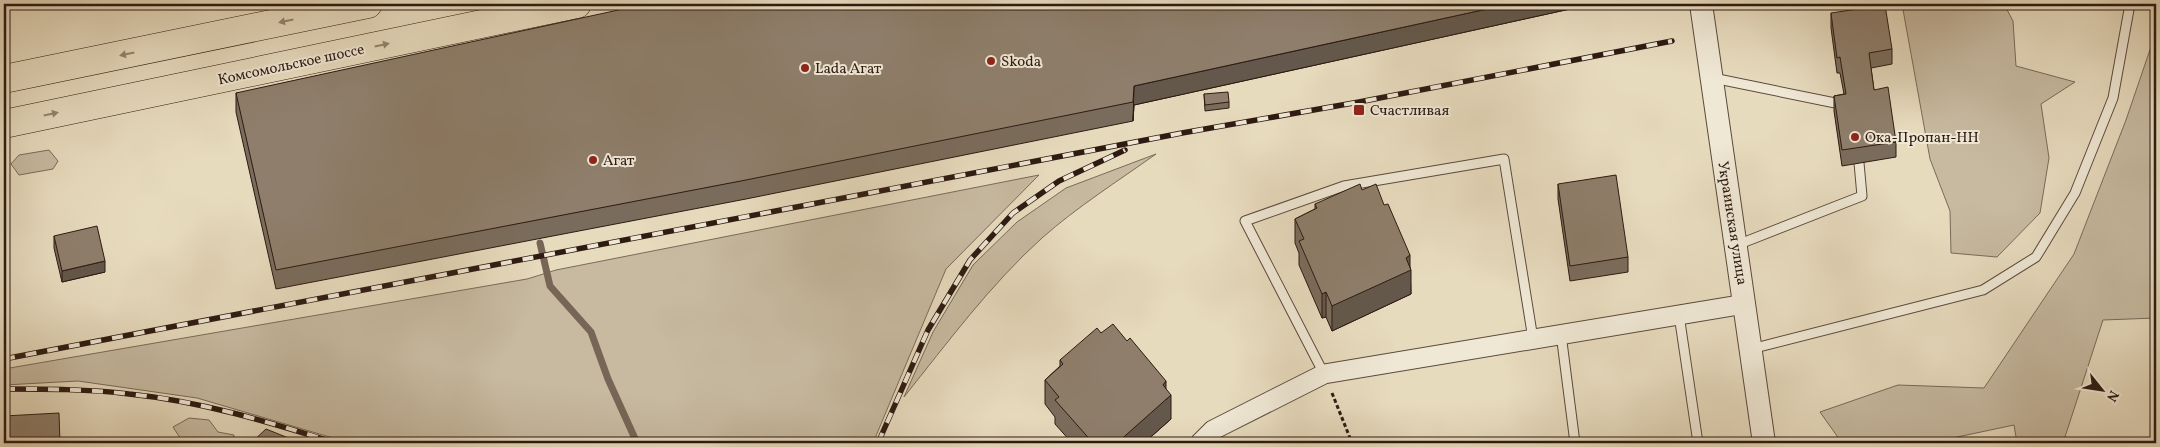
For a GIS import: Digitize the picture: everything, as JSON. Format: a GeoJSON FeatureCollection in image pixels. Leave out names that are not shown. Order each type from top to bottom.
{"type":"FeatureCollection","features":[{"type":"Feature","properties":{"kind":"main road"},"geometry":{"type":"LineString","coordinates":[[4,79],[368,4]]}},
{"type":"Feature","properties":{"kind":"main road","name":"Комсомольское шоссе"},"geometry":{"type":"LineString","coordinates":[[4,124],[577,4]]}},
{"type":"Feature","properties":{"kind":"street","name":"Украинская улица"},"geometry":{"type":"LineString","coordinates":[[1702,5],[1764,443]]}},
{"type":"Feature","properties":{"kind":"street"},"geometry":{"type":"LineString","coordinates":[[1200,443],[1213,430],[1328,382],[1533,339],[1745,304]]}},
{"type":"Feature","properties":{"kind":"lane"},"geometry":{"type":"LineString","coordinates":[[1751,349],[1983,290],[2036,257],[2075,193],[2113,98],[2130,4]]}},
{"type":"Feature","properties":{"kind":"lane"},"geometry":{"type":"LineString","coordinates":[[1711,77],[1845,105]]}},
{"type":"Feature","properties":{"kind":"lane"},"geometry":{"type":"LineString","coordinates":[[1328,382],[1245,220],[1344,186],[1504,159],[1533,339]]}},
{"type":"Feature","properties":{"kind":"lane"},"geometry":{"type":"LineString","coordinates":[[1736,245],[1862,196],[1859,163]]}},
{"type":"Feature","properties":{"kind":"lane"},"geometry":{"type":"LineString","coordinates":[[1680,315],[1698,443]]}},
{"type":"Feature","properties":{"kind":"lane"},"geometry":{"type":"LineString","coordinates":[[1561,334],[1576,443]]}},
{"type":"Feature","properties":{"kind":"path"},"geometry":{"type":"LineString","coordinates":[[1328,382],[1352,443]]}},
{"type":"Feature","properties":{"kind":"shaded area"},"geometry":{"type":"Polygon","coordinates":[[[1902,4],[2004,4],[2013,21],[2016,66],[2075,82],[2041,104],[2049,158],[2040,213],[1997,257],[1951,253],[1950,211],[1930,159],[1902,4]]]}},
{"type":"Feature","properties":{"kind":"shaded area"},"geometry":{"type":"Polygon","coordinates":[[[2154,38],[2156,38],[2156,318],[2103,320],[2063,443],[2017,443],[2014,425],[1929,443],[1842,443],[1820,412],[1898,385],[1984,388],[2074,254],[2126,120],[2154,38]]]}},
{"type":"Feature","properties":{"kind":"shaded area"},"geometry":{"type":"Polygon","coordinates":[[[49,150],[58,161],[53,169],[19,175],[11,164],[19,155],[49,150]]]}},
{"type":"Feature","properties":{"kind":"shaded area"},"geometry":{"type":"Polygon","coordinates":[[[1156,154],[1069,216],[1023,256],[970,314],[904,397],[933,332],[973,265],[1017,222],[1066,188],[1156,154]]]}},
{"type":"Feature","properties":{"kind":"shaded area"},"geometry":{"type":"Polygon","coordinates":[[[1039,175],[946,269],[873,443],[350,443],[197,398],[78,381],[4,385],[4,369],[527,279],[556,270],[1039,175]]]}},
{"type":"Feature","properties":{"kind":"shaded area"},"geometry":{"type":"Polygon","coordinates":[[[189,418],[209,420],[218,432],[234,435],[234,443],[206,443],[203,438],[182,441],[173,427],[189,418]]]}},
{"type":"Feature","properties":{"kind":"building","name":"Агат"},"geometry":{"type":"Polygon","coordinates":[[[646,4],[1510,4],[1134,86],[1133,102],[746,180],[276,270],[236,93],[646,4]]]}},
{"type":"Feature","properties":{"kind":"building"},"geometry":{"type":"Polygon","coordinates":[[[1885,5],[1892,49],[1869,53],[1874,90],[1888,87],[1896,142],[1842,150],[1834,96],[1846,94],[1840,57],[1837,58],[1831,13],[1885,5]]]}},
{"type":"Feature","properties":{"kind":"building"},"geometry":{"type":"Polygon","coordinates":[[[1228,92],[1229,102],[1205,105],[1204,94],[1228,92]]]}},
{"type":"Feature","properties":{"kind":"building"},"geometry":{"type":"Polygon","coordinates":[[[1616,175],[1628,257],[1570,266],[1558,184],[1616,175]]]}},
{"type":"Feature","properties":{"kind":"building"},"geometry":{"type":"Polygon","coordinates":[[[1360,184],[1362,190],[1376,184],[1384,205],[1388,204],[1410,255],[1406,258],[1411,270],[1332,306],[1326,292],[1322,294],[1299,241],[1304,239],[1295,219],[1317,208],[1315,204],[1360,184]]]}},
{"type":"Feature","properties":{"kind":"building"},"geometry":{"type":"Polygon","coordinates":[[[97,226],[105,261],[62,271],[54,236],[97,226]]]}},
{"type":"Feature","properties":{"kind":"building"},"geometry":{"type":"Polygon","coordinates":[[[1113,324],[1127,341],[1130,338],[1166,381],[1163,385],[1171,395],[1117,443],[1098,443],[1096,441],[1093,443],[1055,400],[1059,397],[1045,380],[1063,364],[1060,360],[1097,328],[1101,333],[1113,324]]]}},
{"type":"Feature","properties":{"kind":"building"},"geometry":{"type":"Polygon","coordinates":[[[59,413],[60,443],[4,443],[4,416],[59,413]]]}},
{"type":"Feature","properties":{"kind":"building"},"geometry":{"type":"Polygon","coordinates":[[[266,429],[301,443],[251,443],[266,429]]]}},
{"type":"Feature","properties":{"kind":"waterway"},"geometry":{"type":"LineString","coordinates":[[540,243],[550,286],[591,332],[608,379],[637,443]]}},
{"type":"Feature","properties":{"kind":"railway"},"geometry":{"type":"LineString","coordinates":[[4,359],[1672,41]]}},
{"type":"Feature","properties":{"kind":"railway"},"geometry":{"type":"LineString","coordinates":[[878,443],[928,330],[970,260],[1013,213],[1059,181],[1125,150]]}},
{"type":"Feature","properties":{"kind":"railway"},"geometry":{"type":"LineString","coordinates":[[4,389],[83,390],[156,397],[234,413],[336,443]]}},
{"type":"Feature","properties":{"kind":"place","name":"Skoda"},"geometry":{"type":"Point","coordinates":[991,61]}},
{"type":"Feature","properties":{"kind":"place","name":"Lada Агат"},"geometry":{"type":"Point","coordinates":[805,68]}},
{"type":"Feature","properties":{"kind":"place","name":"Счастливая"},"geometry":{"type":"Point","coordinates":[1359,110]}},
{"type":"Feature","properties":{"kind":"place","name":"Ока-Пропан-НН"},"geometry":{"type":"Point","coordinates":[1855,137]}},
{"type":"Feature","properties":{"kind":"place","name":"Агат"},"geometry":{"type":"Point","coordinates":[593,160]}}]}
